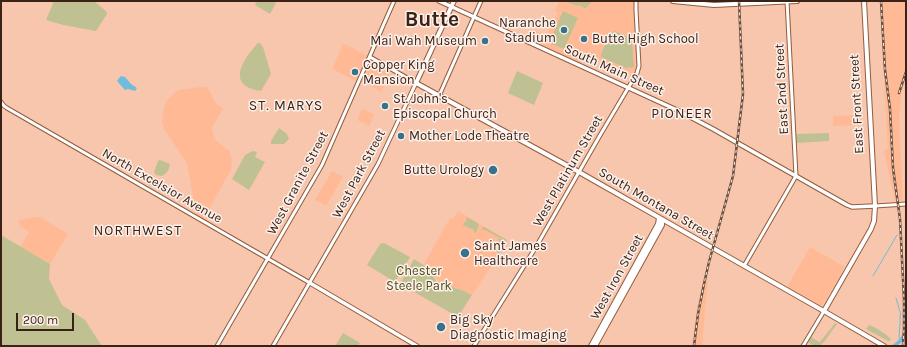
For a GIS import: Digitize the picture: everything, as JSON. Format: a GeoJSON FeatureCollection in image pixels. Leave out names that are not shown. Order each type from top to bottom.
{"type":"FeatureCollection","features":[{"type":"Feature","properties":{"kind":"main road","name":"South Main Street"},"geometry":{"type":"LineString","coordinates":[[439,1],[679,111],[713,128],[847,205],[852,207],[873,206]]}},
{"type":"Feature","properties":{"kind":"main road","name":"West Park Street"},"geometry":{"type":"LineString","coordinates":[[416,83],[454,1]]}},
{"type":"Feature","properties":{"kind":"main road"},"geometry":{"type":"LineString","coordinates":[[673,1],[714,5],[797,1]]}},
{"type":"Feature","properties":{"kind":"main road","name":"East Front Street"},"geometry":{"type":"LineString","coordinates":[[823,310],[872,220],[873,206],[863,1]]}},
{"type":"Feature","properties":{"kind":"main road","name":"South Montana Street"},"geometry":{"type":"LineString","coordinates":[[416,83],[579,172],[884,346]]}},
{"type":"Feature","properties":{"kind":"main road","name":"West Iron Street"},"geometry":{"type":"LineString","coordinates":[[591,346],[660,218]]}},
{"type":"Feature","properties":{"kind":"main road","name":"West Iron Street"},"geometry":{"type":"LineString","coordinates":[[595,346],[662,225],[660,218]]}},
{"type":"Feature","properties":{"kind":"main road"},"geometry":{"type":"LineString","coordinates":[[310,283],[417,346]]}},
{"type":"Feature","properties":{"kind":"street","name":"West Granite Street"},"geometry":{"type":"LineString","coordinates":[[217,346],[322,165],[394,1]]}},
{"type":"Feature","properties":{"kind":"street"},"geometry":{"type":"LineString","coordinates":[[439,96],[481,1]]}},
{"type":"Feature","properties":{"kind":"street","name":"West Platinum Street"},"geometry":{"type":"LineString","coordinates":[[474,346],[536,247],[637,73],[639,66],[636,1]]}},
{"type":"Feature","properties":{"kind":"street","name":"East 2nd Street"},"geometry":{"type":"LineString","coordinates":[[787,1],[796,176]]}},
{"type":"Feature","properties":{"kind":"street"},"geometry":{"type":"LineString","coordinates":[[370,58],[416,83]]}},
{"type":"Feature","properties":{"kind":"street","name":"West Park Street"},"geometry":{"type":"LineString","coordinates":[[273,346],[378,164],[416,83]]}},
{"type":"Feature","properties":{"kind":"street","name":"North Excelsior Avenue"},"geometry":{"type":"LineString","coordinates":[[1,102],[4,106],[310,283]]}},
{"type":"Feature","properties":{"kind":"street"},"geometry":{"type":"LineString","coordinates":[[744,266],[796,176]]}},
{"type":"Feature","properties":{"kind":"street"},"geometry":{"type":"LineString","coordinates":[[873,206],[906,204]]}},
{"type":"Feature","properties":{"kind":"street"},"geometry":{"type":"LineString","coordinates":[[803,346],[823,310]]}},
{"type":"Feature","properties":{"kind":"shaded area","name":"Butte High School"},"geometry":{"type":"Polygon","coordinates":[[[558,1],[635,1],[638,69],[636,75],[585,53],[579,65],[528,42],[534,30],[546,35],[558,13],[555,12],[559,2],[558,1]]]}},
{"type":"Feature","properties":{"kind":"shaded area"},"geometry":{"type":"Polygon","coordinates":[[[881,1],[906,1],[906,79],[902,88],[899,117],[903,201],[895,201],[884,151],[888,148],[881,1]]]}},
{"type":"Feature","properties":{"kind":"shaded area"},"geometry":{"type":"Polygon","coordinates":[[[343,44],[370,57],[358,82],[332,69],[343,44]]]}},
{"type":"Feature","properties":{"kind":"shaded area"},"geometry":{"type":"Polygon","coordinates":[[[370,62],[390,73],[381,92],[362,81],[370,62]]]}},
{"type":"Feature","properties":{"kind":"shaded area"},"geometry":{"type":"Polygon","coordinates":[[[207,87],[217,105],[223,108],[212,128],[214,138],[230,151],[232,160],[231,170],[203,219],[196,214],[187,163],[164,129],[162,121],[166,102],[174,93],[179,90],[207,87]]]}},
{"type":"Feature","properties":{"kind":"shaded area"},"geometry":{"type":"Polygon","coordinates":[[[362,109],[374,114],[369,126],[357,120],[362,109]]]}},
{"type":"Feature","properties":{"kind":"shaded area"},"geometry":{"type":"Polygon","coordinates":[[[856,115],[857,125],[833,126],[833,116],[856,115]]]}},
{"type":"Feature","properties":{"kind":"shaded area"},"geometry":{"type":"Polygon","coordinates":[[[332,171],[343,177],[326,206],[315,200],[332,171]]]}},
{"type":"Feature","properties":{"kind":"shaded area","name":"Saint James Healthcare"},"geometry":{"type":"Polygon","coordinates":[[[458,211],[507,240],[472,295],[439,282],[430,268],[424,264],[450,218],[453,219],[458,211]]]}},
{"type":"Feature","properties":{"kind":"shaded area"},"geometry":{"type":"Polygon","coordinates":[[[40,217],[68,234],[50,264],[20,247],[29,232],[20,226],[19,220],[40,217]]]}},
{"type":"Feature","properties":{"kind":"shaded area"},"geometry":{"type":"Polygon","coordinates":[[[810,247],[845,267],[821,306],[787,287],[810,247]]]}},
{"type":"Feature","properties":{"kind":"shaded area"},"geometry":{"type":"Polygon","coordinates":[[[704,277],[708,279],[702,346],[692,346],[697,307],[704,277]]]}},
{"type":"Feature","properties":{"kind":"green space"},"geometry":{"type":"Polygon","coordinates":[[[54,1],[94,1],[107,12],[107,14],[96,31],[63,25],[46,20],[54,1]]]}},
{"type":"Feature","properties":{"kind":"green space"},"geometry":{"type":"Polygon","coordinates":[[[257,1],[273,1],[276,3],[270,14],[255,5],[257,1]]]}},
{"type":"Feature","properties":{"kind":"green space"},"geometry":{"type":"Polygon","coordinates":[[[564,1],[592,1],[585,9],[579,5],[577,6],[564,1]]]}},
{"type":"Feature","properties":{"kind":"green space","name":"Naranche Stadium"},"geometry":{"type":"Polygon","coordinates":[[[563,11],[578,18],[564,49],[549,43],[563,11]]]}},
{"type":"Feature","properties":{"kind":"green space"},"geometry":{"type":"Polygon","coordinates":[[[615,31],[632,39],[634,67],[626,68],[601,57],[608,39],[607,36],[615,31]]]}},
{"type":"Feature","properties":{"kind":"green space"},"geometry":{"type":"Polygon","coordinates":[[[260,43],[263,47],[271,74],[261,91],[243,84],[240,78],[240,71],[243,64],[252,49],[260,43]]]}},
{"type":"Feature","properties":{"kind":"green space"},"geometry":{"type":"Polygon","coordinates":[[[517,71],[543,83],[534,105],[508,93],[517,71]]]}},
{"type":"Feature","properties":{"kind":"green space"},"geometry":{"type":"Polygon","coordinates":[[[279,128],[287,134],[289,139],[284,144],[271,144],[271,141],[279,128]]]}},
{"type":"Feature","properties":{"kind":"green space"},"geometry":{"type":"Polygon","coordinates":[[[829,133],[829,141],[797,143],[796,134],[829,133]]]}},
{"type":"Feature","properties":{"kind":"green space"},"geometry":{"type":"Polygon","coordinates":[[[253,151],[257,152],[255,157],[265,162],[249,190],[232,179],[245,155],[253,151]]]}},
{"type":"Feature","properties":{"kind":"green space"},"geometry":{"type":"Polygon","coordinates":[[[160,160],[170,164],[168,171],[162,176],[156,175],[154,172],[158,161],[160,160]]]}},
{"type":"Feature","properties":{"kind":"green space"},"geometry":{"type":"Polygon","coordinates":[[[467,217],[479,224],[476,233],[474,230],[463,225],[459,231],[467,217]]]}},
{"type":"Feature","properties":{"kind":"green space"},"geometry":{"type":"Polygon","coordinates":[[[483,227],[507,240],[496,258],[498,253],[497,250],[483,242],[494,248],[500,241],[498,240],[502,239],[485,230],[482,230],[483,227]]]}},
{"type":"Feature","properties":{"kind":"green space"},"geometry":{"type":"Polygon","coordinates":[[[1,235],[50,264],[49,279],[62,305],[85,320],[102,346],[1,346],[1,235]]]}},
{"type":"Feature","properties":{"kind":"green space"},"geometry":{"type":"Polygon","coordinates":[[[384,243],[410,257],[395,282],[367,265],[380,244],[384,243]]]}},
{"type":"Feature","properties":{"kind":"green space","name":"Chester Steele Park"},"geometry":{"type":"Polygon","coordinates":[[[414,259],[430,269],[436,281],[440,284],[462,290],[472,295],[458,317],[400,284],[414,259]]]}},
{"type":"Feature","properties":{"kind":"green space"},"geometry":{"type":"Polygon","coordinates":[[[835,323],[837,324],[824,342],[819,346],[814,346],[808,342],[811,337],[820,342],[835,323]]]}},
{"type":"Feature","properties":{"kind":"green space"},"geometry":{"type":"Polygon","coordinates":[[[869,325],[884,333],[891,340],[888,341],[866,329],[869,325]]]}},
{"type":"Feature","properties":{"kind":"green space"},"geometry":{"type":"Polygon","coordinates":[[[343,333],[360,343],[358,346],[335,346],[343,333]]]}},
{"type":"Feature","properties":{"kind":"water"},"geometry":{"type":"Polygon","coordinates":[[[121,76],[125,77],[137,88],[135,91],[128,89],[125,90],[117,81],[121,76]]]}},
{"type":"Feature","properties":{"kind":"waterway"},"geometry":{"type":"LineString","coordinates":[[873,276],[897,235]]}},
{"type":"Feature","properties":{"kind":"waterway"},"geometry":{"type":"LineString","coordinates":[[896,298],[901,315],[899,337],[901,340]]}},
{"type":"Feature","properties":{"kind":"waterway"},"geometry":{"type":"LineString","coordinates":[[894,346],[906,334]]}},
{"type":"Feature","properties":{"kind":"railway"},"geometry":{"type":"LineString","coordinates":[[694,346],[698,314],[709,262],[733,176],[743,94],[739,1]]}},
{"type":"Feature","properties":{"kind":"railway"},"geometry":{"type":"LineString","coordinates":[[881,1],[885,70],[890,109],[893,168],[900,219],[904,299],[903,346]]}},
{"type":"Feature","properties":{"kind":"railway"},"geometry":{"type":"LineString","coordinates":[[899,93],[906,72]]}},
{"type":"Feature","properties":{"kind":"place","name":"Naranche Stadium"},"geometry":{"type":"Point","coordinates":[564,30]}},
{"type":"Feature","properties":{"kind":"place","name":"Butte High School"},"geometry":{"type":"Point","coordinates":[584,39]}},
{"type":"Feature","properties":{"kind":"place","name":"Mai Wah Museum"},"geometry":{"type":"Point","coordinates":[485,41]}},
{"type":"Feature","properties":{"kind":"place","name":"Copper King Mansion"},"geometry":{"type":"Point","coordinates":[355,72]}},
{"type":"Feature","properties":{"kind":"place","name":"St. John's Episcopal Church"},"geometry":{"type":"Point","coordinates":[385,106]}},
{"type":"Feature","properties":{"kind":"place","name":"Mother Lode Theatre"},"geometry":{"type":"Point","coordinates":[401,136]}},
{"type":"Feature","properties":{"kind":"place","name":"Butte Urology"},"geometry":{"type":"Point","coordinates":[493,170]}},
{"type":"Feature","properties":{"kind":"place","name":"Saint James Healthcare"},"geometry":{"type":"Point","coordinates":[465,253]}},
{"type":"Feature","properties":{"kind":"place","name":"Big Sky Diagnostic Imaging"},"geometry":{"type":"Point","coordinates":[441,327]}},
{"type":"Feature","properties":{"kind":"district","name":"Butte"},"geometry":{"type":"Point","coordinates":[432,20]}},
{"type":"Feature","properties":{"kind":"district","name":"ST. MARYS"},"geometry":{"type":"Point","coordinates":[286,106]}},
{"type":"Feature","properties":{"kind":"district","name":"PIONEER"},"geometry":{"type":"Point","coordinates":[682,114]}},
{"type":"Feature","properties":{"kind":"district","name":"NORTHWEST"},"geometry":{"type":"Point","coordinates":[138,231]}}]}
